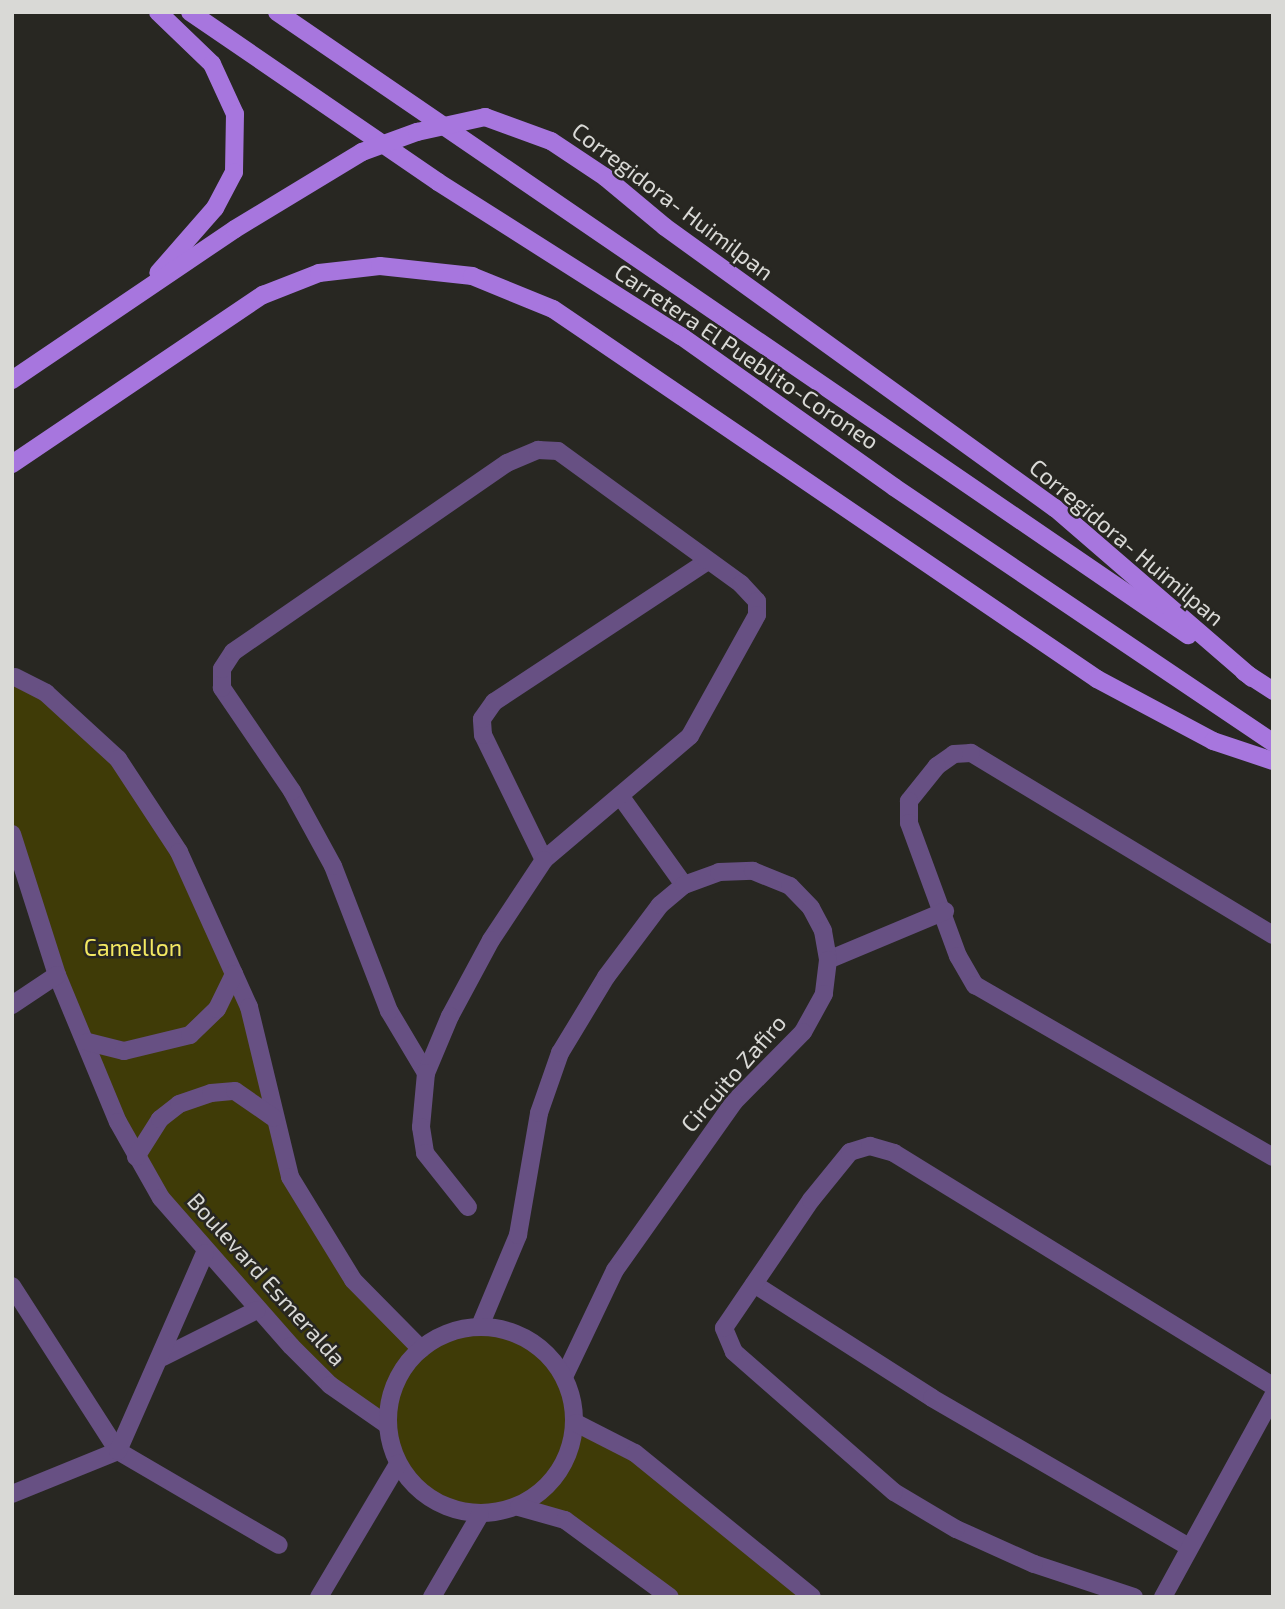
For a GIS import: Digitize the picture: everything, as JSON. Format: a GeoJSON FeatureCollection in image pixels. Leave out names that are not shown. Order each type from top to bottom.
{"type":"FeatureCollection","features":[{"type":"Feature","properties":{"kind":"main road"},"geometry":{"type":"LineString","coordinates":[[143,290],[215,208],[234,172],[235,114],[212,65],[158,12]]}},
{"type":"Feature","properties":{"kind":"main road","name":"Carretera El Pueblito-Coroneo"},"geometry":{"type":"LineString","coordinates":[[190,12],[438,182],[681,336],[906,495],[1273,743]]}},
{"type":"Feature","properties":{"kind":"main road","name":"Carretera El Pueblito-Coroneo"},"geometry":{"type":"LineString","coordinates":[[277,12],[1273,691]]}},
{"type":"Feature","properties":{"kind":"main road","name":"Corregidora- Huimilpan"},"geometry":{"type":"LineString","coordinates":[[12,380],[143,290],[362,152],[417,132],[485,117],[551,141],[605,177],[687,243],[1055,508],[1252,678]]}},
{"type":"Feature","properties":{"kind":"main road"},"geometry":{"type":"LineString","coordinates":[[12,464],[263,295],[319,273],[380,266],[472,276],[553,309],[1097,679],[1213,741],[1273,761]]}},
{"type":"Feature","properties":{"kind":"street"},"geometry":{"type":"LineString","coordinates":[[426,1073],[388,1011],[333,866],[292,791],[222,688],[222,669],[233,652],[507,463],[538,450],[558,451],[741,584],[757,601],[757,615],[690,736],[544,860],[491,940],[426,1073],[421,1127],[425,1153],[468,1207]]}},
{"type":"Feature","properties":{"kind":"street"},"geometry":{"type":"LineString","coordinates":[[544,860],[483,735],[482,719],[494,702],[708,562]]}},
{"type":"Feature","properties":{"kind":"street"},"geometry":{"type":"LineString","coordinates":[[13,672],[46,693],[118,759],[179,852],[234,974],[268,1070],[274,1118],[290,1177],[327,1243],[354,1280],[421,1349]]}},
{"type":"Feature","properties":{"kind":"street"},"geometry":{"type":"LineString","coordinates":[[1273,935],[971,753],[954,754],[937,766],[909,801],[908,822],[945,911],[958,956],[975,985],[1273,1157]]}},
{"type":"Feature","properties":{"kind":"street"},"geometry":{"type":"LineString","coordinates":[[621,797],[684,884]]}},
{"type":"Feature","properties":{"kind":"street","name":"Boulevard Esmeralda"},"geometry":{"type":"LineString","coordinates":[[12,834],[57,975],[136,1157],[205,1253],[257,1310],[330,1385],[386,1424]]}},
{"type":"Feature","properties":{"kind":"street","name":"Circuito Zafiro"},"geometry":{"type":"LineString","coordinates":[[480,1326],[517,1235],[539,1113],[560,1053],[606,977],[660,905],[684,884],[719,872],[753,871],[790,886],[811,908],[823,931],[828,960],[824,994],[803,1032],[734,1102],[615,1270],[565,1375]]}},
{"type":"Feature","properties":{"kind":"street"},"geometry":{"type":"LineString","coordinates":[[828,960],[945,911]]}},
{"type":"Feature","properties":{"kind":"street"},"geometry":{"type":"LineString","coordinates":[[88,1042],[124,1051],[191,1035],[217,1009],[234,974]]}},
{"type":"Feature","properties":{"kind":"street"},"geometry":{"type":"LineString","coordinates":[[12,1005],[57,975]]}},
{"type":"Feature","properties":{"kind":"street"},"geometry":{"type":"LineString","coordinates":[[136,1157],[160,1119],[179,1104],[211,1093],[234,1091],[274,1118]]}},
{"type":"Feature","properties":{"kind":"street"},"geometry":{"type":"LineString","coordinates":[[1134,1597],[1034,1564],[956,1529],[894,1492],[844,1453],[734,1352],[723,1328],[850,1152],[870,1146],[894,1153],[1273,1386]]}},
{"type":"Feature","properties":{"kind":"street"},"geometry":{"type":"LineString","coordinates":[[12,1494],[118,1451],[163,1357],[205,1253]]}},
{"type":"Feature","properties":{"kind":"street"},"geometry":{"type":"LineString","coordinates":[[754,1284],[932,1398],[1189,1547]]}},
{"type":"Feature","properties":{"kind":"street"},"geometry":{"type":"LineString","coordinates":[[12,1286],[118,1451],[279,1545]]}},
{"type":"Feature","properties":{"kind":"street"},"geometry":{"type":"LineString","coordinates":[[163,1357],[257,1310]]}},
{"type":"Feature","properties":{"kind":"street"},"geometry":{"type":"LineString","coordinates":[[519,1507],[560,1473],[576,1423],[565,1375],[529,1339],[480,1326],[454,1331],[421,1349],[394,1386],[386,1424],[398,1464],[432,1501],[480,1515],[519,1507],[565,1520],[670,1597]]}},
{"type":"Feature","properties":{"kind":"street"},"geometry":{"type":"LineString","coordinates":[[1164,1597],[1273,1396]]}},
{"type":"Feature","properties":{"kind":"street"},"geometry":{"type":"LineString","coordinates":[[576,1423],[635,1453],[812,1597]]}},
{"type":"Feature","properties":{"kind":"street"},"geometry":{"type":"LineString","coordinates":[[319,1597],[398,1464]]}},
{"type":"Feature","properties":{"kind":"street"},"geometry":{"type":"LineString","coordinates":[[432,1597],[480,1515]]}},
{"type":"Feature","properties":{"kind":"green space","name":"Camellon"},"geometry":{"type":"Polygon","coordinates":[[[12,669],[15,677],[118,759],[179,852],[249,1007],[274,1118],[327,1243],[417,1345],[480,1326],[529,1339],[565,1375],[576,1423],[564,1461],[579,1428],[635,1453],[812,1597],[670,1597],[565,1520],[519,1507],[480,1515],[432,1501],[398,1464],[386,1424],[330,1385],[136,1157],[12,834],[12,669]]]}}]}
